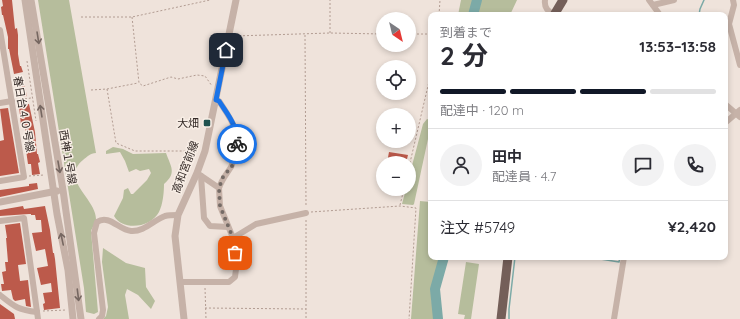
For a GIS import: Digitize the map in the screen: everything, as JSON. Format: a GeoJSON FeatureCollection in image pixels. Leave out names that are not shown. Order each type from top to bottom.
{"type":"FeatureCollection","features":[{"type":"Feature","properties":{"kind":"main road"},"geometry":{"type":"LineString","coordinates":[[556,12],[563,0]]}},
{"type":"Feature","properties":{"kind":"main road"},"geometry":{"type":"LineString","coordinates":[[501,319],[508,260]]}},
{"type":"Feature","properties":{"kind":"street","name":"西神１号線"},"geometry":{"type":"LineString","coordinates":[[24,0],[54,192],[68,270],[74,319]]}},
{"type":"Feature","properties":{"kind":"street","name":"西神１号線"},"geometry":{"type":"LineString","coordinates":[[31,0],[63,190],[81,319]]}},
{"type":"Feature","properties":{"kind":"street","name":"高和宮前線"},"geometry":{"type":"LineString","coordinates":[[184,319],[175,236],[178,214],[199,174],[216,100],[236,0]]}},
{"type":"Feature","properties":{"kind":"street"},"geometry":{"type":"LineString","coordinates":[[545,0],[544,5],[550,12]]}},
{"type":"Feature","properties":{"kind":"street"},"geometry":{"type":"LineString","coordinates":[[658,12],[651,2],[674,0]]}},
{"type":"Feature","properties":{"kind":"street"},"geometry":{"type":"LineString","coordinates":[[733,0],[734,5],[729,24],[740,65]]}},
{"type":"Feature","properties":{"kind":"street","name":"春日台４０号線"},"geometry":{"type":"LineString","coordinates":[[0,30],[3,63],[12,100],[24,177]]}},
{"type":"Feature","properties":{"kind":"street"},"geometry":{"type":"LineString","coordinates":[[0,103],[12,100]]}},
{"type":"Feature","properties":{"kind":"street"},"geometry":{"type":"LineString","coordinates":[[180,282],[229,282],[235,277],[236,269],[233,238],[220,206],[219,188],[223,177],[232,166],[237,144],[236,131],[233,123],[219,101],[216,100]]}},
{"type":"Feature","properties":{"kind":"street"},"geometry":{"type":"LineString","coordinates":[[728,106],[739,114],[728,121]]}},
{"type":"Feature","properties":{"kind":"street"},"geometry":{"type":"LineString","coordinates":[[199,174],[219,188]]}},
{"type":"Feature","properties":{"kind":"street"},"geometry":{"type":"LineString","coordinates":[[199,174],[204,218],[210,226],[228,227]]}},
{"type":"Feature","properties":{"kind":"street"},"geometry":{"type":"LineString","coordinates":[[0,181],[24,177]]}},
{"type":"Feature","properties":{"kind":"street"},"geometry":{"type":"LineString","coordinates":[[0,202],[63,190]]}},
{"type":"Feature","properties":{"kind":"street"},"geometry":{"type":"LineString","coordinates":[[233,238],[256,224],[306,212]]}},
{"type":"Feature","properties":{"kind":"street"},"geometry":{"type":"LineString","coordinates":[[99,319],[102,316],[103,310],[94,233],[97,222],[103,219],[130,231],[137,231],[165,216],[178,214]]}},
{"type":"Feature","properties":{"kind":"street"},"geometry":{"type":"LineString","coordinates":[[0,221],[24,218],[38,319]]}},
{"type":"Feature","properties":{"kind":"street"},"geometry":{"type":"LineString","coordinates":[[614,319],[624,260]]}},
{"type":"Feature","properties":{"kind":"street"},"geometry":{"type":"LineString","coordinates":[[0,295],[17,308],[37,312]]}},
{"type":"Feature","properties":{"kind":"path"},"geometry":{"type":"LineString","coordinates":[[81,17],[132,17],[210,0]]}},
{"type":"Feature","properties":{"kind":"path"},"geometry":{"type":"LineString","coordinates":[[330,0],[330,33]]}},
{"type":"Feature","properties":{"kind":"path"},"geometry":{"type":"LineString","coordinates":[[438,12],[440,0]]}},
{"type":"Feature","properties":{"kind":"path"},"geometry":{"type":"LineString","coordinates":[[132,17],[139,83]]}},
{"type":"Feature","properties":{"kind":"path"},"geometry":{"type":"LineString","coordinates":[[229,37],[240,35],[305,35],[330,33],[376,34]]}},
{"type":"Feature","properties":{"kind":"path"},"geometry":{"type":"LineString","coordinates":[[416,34],[428,34]]}},
{"type":"Feature","properties":{"kind":"path"},"geometry":{"type":"LineString","coordinates":[[305,35],[306,319]]}},
{"type":"Feature","properties":{"kind":"path"},"geometry":{"type":"LineString","coordinates":[[91,90],[107,89],[139,83],[143,86],[171,77],[178,79],[197,75],[205,76],[212,86],[218,88]]}},
{"type":"Feature","properties":{"kind":"path"},"geometry":{"type":"LineString","coordinates":[[412,156],[428,86]]}},
{"type":"Feature","properties":{"kind":"path"},"geometry":{"type":"LineString","coordinates":[[107,89],[116,143],[134,151],[205,151]]}},
{"type":"Feature","properties":{"kind":"path"},"geometry":{"type":"LineString","coordinates":[[12,100],[32,98]]}},
{"type":"Feature","properties":{"kind":"path"},"geometry":{"type":"LineString","coordinates":[[24,177],[46,174]]}},
{"type":"Feature","properties":{"kind":"path"},"geometry":{"type":"LineString","coordinates":[[400,206],[402,196]]}},
{"type":"Feature","properties":{"kind":"path"},"geometry":{"type":"LineString","coordinates":[[306,212],[400,206],[416,208],[409,319]]}},
{"type":"Feature","properties":{"kind":"path"},"geometry":{"type":"LineString","coordinates":[[205,282],[206,319]]}},
{"type":"Feature","properties":{"kind":"path"},"geometry":{"type":"LineString","coordinates":[[205,308],[306,309]]}},
{"type":"Feature","properties":{"kind":"path"},"geometry":{"type":"LineString","coordinates":[[37,312],[72,309]]}},
{"type":"Feature","properties":{"kind":"green space"},"geometry":{"type":"Polygon","coordinates":[[[38,0],[69,0],[96,153],[90,154],[83,160],[77,167],[75,175],[81,190],[95,212],[96,220],[91,231],[98,312],[94,314],[86,312],[84,288],[38,0]]]}},
{"type":"Feature","properties":{"kind":"green space"},"geometry":{"type":"Polygon","coordinates":[[[461,0],[517,0],[511,12],[459,12],[461,0]]]}},
{"type":"Feature","properties":{"kind":"green space"},"geometry":{"type":"Polygon","coordinates":[[[428,119],[428,139],[416,195],[416,156],[415,156],[423,124],[428,119]]]}},
{"type":"Feature","properties":{"kind":"green space"},"geometry":{"type":"Polygon","coordinates":[[[113,147],[123,149],[133,154],[166,153],[172,173],[164,184],[159,212],[150,221],[144,224],[131,226],[118,221],[114,216],[123,198],[124,190],[128,188],[131,194],[133,194],[147,180],[151,173],[149,169],[140,171],[136,169],[129,172],[120,152],[106,154],[106,151],[113,147]]]}},
{"type":"Feature","properties":{"kind":"green space"},"geometry":{"type":"Polygon","coordinates":[[[404,196],[416,196],[413,205],[402,204],[404,196]]]}},
{"type":"Feature","properties":{"kind":"green space"},"geometry":{"type":"Polygon","coordinates":[[[420,201],[428,202],[428,260],[441,260],[436,282],[431,295],[434,319],[411,319],[420,201]]]}},
{"type":"Feature","properties":{"kind":"green space"},"geometry":{"type":"Polygon","coordinates":[[[103,248],[126,263],[145,268],[146,287],[155,301],[151,309],[138,295],[127,289],[125,295],[129,319],[103,319],[106,316],[108,307],[102,262],[103,248]]]}},
{"type":"Feature","properties":{"kind":"green space"},"geometry":{"type":"Polygon","coordinates":[[[466,262],[479,264],[471,319],[464,319],[465,315],[458,314],[466,262]]]}},
{"type":"Feature","properties":{"kind":"water"},"geometry":{"type":"Polygon","coordinates":[[[440,260],[448,260],[440,283],[436,282],[440,260]]]}},
{"type":"Feature","properties":{"kind":"building"},"geometry":{"type":"Polygon","coordinates":[[[2,0],[12,0],[15,29],[17,28],[18,35],[18,54],[20,66],[23,72],[14,74],[8,49],[8,37],[2,15],[2,0]]]}},
{"type":"Feature","properties":{"kind":"building"},"geometry":{"type":"Polygon","coordinates":[[[23,80],[27,96],[19,97],[18,86],[16,87],[15,81],[23,80]]]}},
{"type":"Feature","properties":{"kind":"building"},"geometry":{"type":"Polygon","coordinates":[[[29,104],[35,132],[37,154],[40,162],[38,163],[40,174],[32,175],[31,164],[28,164],[25,143],[27,143],[26,133],[24,124],[21,125],[19,106],[29,104]]]}},
{"type":"Feature","properties":{"kind":"building"},"geometry":{"type":"Polygon","coordinates":[[[8,108],[19,173],[0,176],[0,141],[4,140],[0,109],[8,108]]]}},
{"type":"Feature","properties":{"kind":"building"},"geometry":{"type":"Polygon","coordinates":[[[389,152],[408,155],[408,156],[388,156],[389,152]]]}},
{"type":"Feature","properties":{"kind":"building"},"geometry":{"type":"Polygon","coordinates":[[[37,183],[38,189],[0,197],[0,190],[29,186],[29,184],[37,183]]]}},
{"type":"Feature","properties":{"kind":"building"},"geometry":{"type":"Polygon","coordinates":[[[23,206],[24,209],[45,206],[55,259],[60,308],[44,310],[43,304],[45,303],[43,293],[52,292],[51,283],[41,285],[37,268],[48,266],[45,249],[36,251],[32,233],[42,232],[41,220],[36,220],[35,215],[31,214],[0,216],[0,210],[23,206]]]}},
{"type":"Feature","properties":{"kind":"building"},"geometry":{"type":"Polygon","coordinates":[[[20,223],[26,264],[18,265],[20,281],[28,280],[31,307],[26,306],[25,299],[15,301],[11,290],[2,291],[1,284],[4,284],[2,272],[6,271],[5,262],[8,262],[5,225],[20,223]]]}},
{"type":"Feature","properties":{"kind":"building"},"geometry":{"type":"Polygon","coordinates":[[[0,304],[14,314],[15,319],[0,319],[0,304]]]}},
{"type":"Feature","properties":{"kind":"waterway"},"geometry":{"type":"LineString","coordinates":[[474,12],[477,0]]}},
{"type":"Feature","properties":{"kind":"waterway"},"geometry":{"type":"LineString","coordinates":[[700,12],[704,0]]}},
{"type":"Feature","properties":{"kind":"waterway"},"geometry":{"type":"LineString","coordinates":[[438,319],[435,289],[443,260]]}},
{"type":"Feature","properties":{"kind":"waterway"},"geometry":{"type":"LineString","coordinates":[[509,319],[515,260]]}},
{"type":"Feature","properties":{"kind":"waterway"},"geometry":{"type":"LineString","coordinates":[[607,260],[619,262],[619,260]]}},
{"type":"Feature","properties":{"kind":"way so far"},"geometry":{"type":"LineString","coordinates":[[235,253],[233,238],[220,206],[219,188],[223,177],[232,166],[237,144]]}},
{"type":"Feature","properties":{"kind":"place","name":"大畑"},"geometry":{"type":"Point","coordinates":[207,123]}},
{"type":"Feature","properties":{"kind":"route"},"geometry":{"type":"LineString","coordinates":[[226,50],[216,100],[219,101],[233,123],[236,131],[237,144]]}}]}
